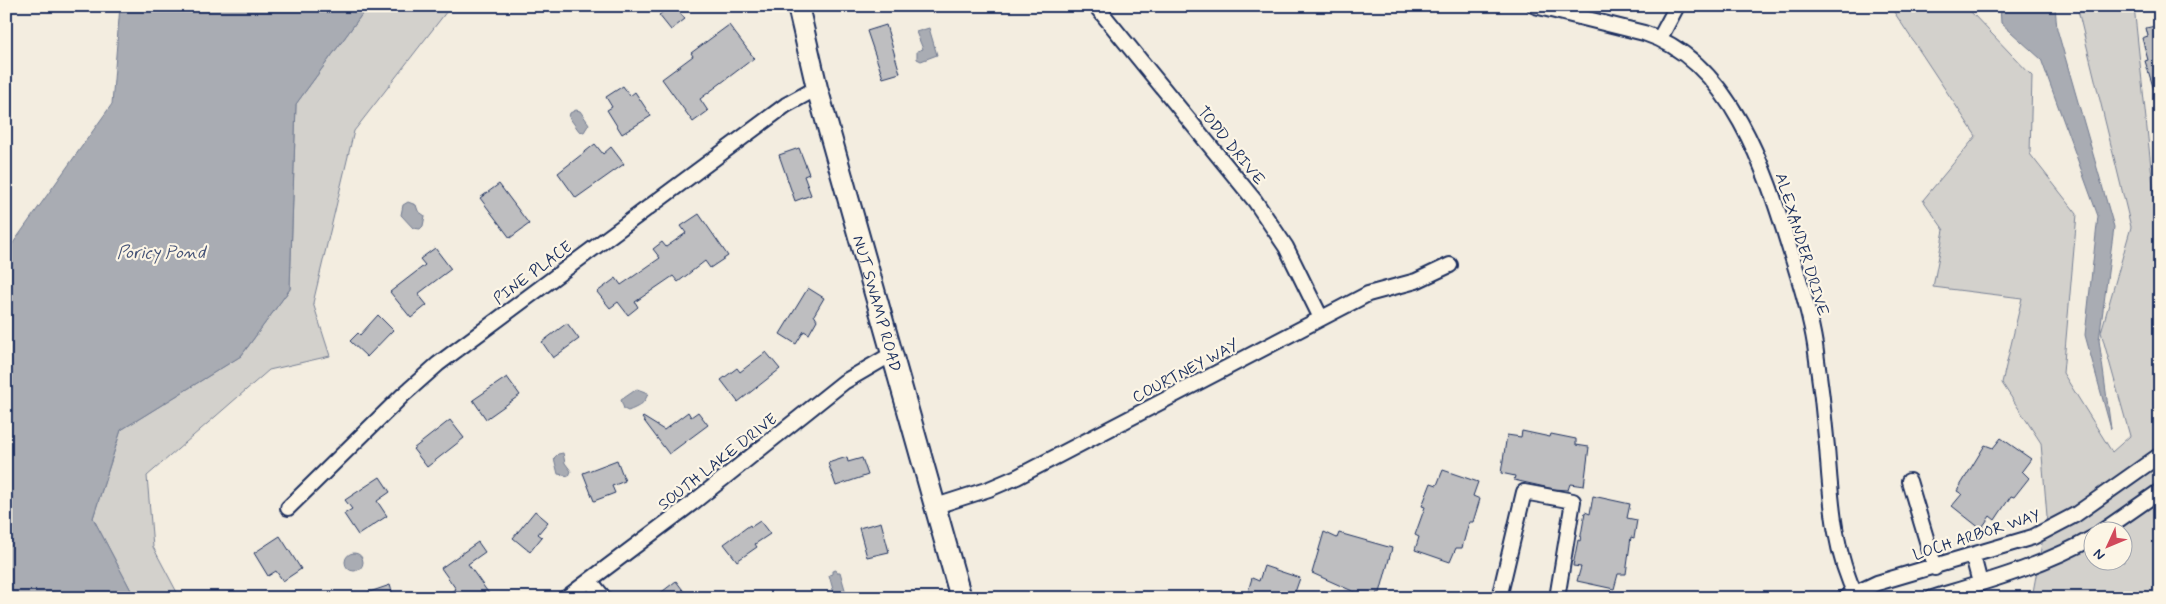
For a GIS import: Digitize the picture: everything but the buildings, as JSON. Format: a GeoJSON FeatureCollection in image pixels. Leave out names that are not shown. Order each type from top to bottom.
{"type":"FeatureCollection","features":[{"type":"Feature","properties":{"kind":"main road","name":"NUT SWAMP ROAD"},"geometry":{"type":"LineString","coordinates":[[798,6],[817,88],[961,598]]}},
{"type":"Feature","properties":{"kind":"street","name":"TODD DRIVE"},"geometry":{"type":"LineString","coordinates":[[1096,6],[1265,214],[1286,247],[1321,318]]}},
{"type":"Feature","properties":{"kind":"street","name":"ALEXANDER DRIVE"},"geometry":{"type":"LineString","coordinates":[[1535,6],[1660,38],[1676,47],[1697,65],[1724,96],[1752,144],[1778,209],[1802,288],[1815,343],[1824,412],[1832,508],[1842,566],[1852,596]]}},
{"type":"Feature","properties":{"kind":"street"},"geometry":{"type":"LineString","coordinates":[[1660,38],[1678,6]]}},
{"type":"Feature","properties":{"kind":"street","name":"PINE PLACE"},"geometry":{"type":"LineString","coordinates":[[288,508],[403,395],[438,364],[786,105],[817,88]]}},
{"type":"Feature","properties":{"kind":"street","name":"COURTNEY WAY"},"geometry":{"type":"LineString","coordinates":[[936,506],[989,489],[1017,477],[1368,294],[1416,281],[1450,265]]}},
{"type":"Feature","properties":{"kind":"street","name":"SOUTH LAKE DRIVE"},"geometry":{"type":"LineString","coordinates":[[566,598],[590,582],[844,382],[892,354]]}},
{"type":"Feature","properties":{"kind":"street","name":"LOCH ARBOR WAY"},"geometry":{"type":"LineString","coordinates":[[1852,596],[1877,583],[1935,568],[2033,537],[2075,515],[2160,456]]}},
{"type":"Feature","properties":{"kind":"street"},"geometry":{"type":"LineString","coordinates":[[1909,481],[1935,568]]}},
{"type":"Feature","properties":{"kind":"street"},"geometry":{"type":"LineString","coordinates":[[2115,522],[2160,491]]}},
{"type":"Feature","properties":{"kind":"street"},"geometry":{"type":"LineString","coordinates":[[1499,598],[1524,492],[1573,501],[1557,598]]}},
{"type":"Feature","properties":{"kind":"street"},"geometry":{"type":"LineString","coordinates":[[1932,598],[2046,561],[2084,541]]}},
{"type":"Feature","properties":{"kind":"street"},"geometry":{"type":"LineString","coordinates":[[1973,556],[1980,583]]}},
{"type":"Feature","properties":{"kind":"street"},"geometry":{"type":"LineString","coordinates":[[590,582],[604,598]]}},
{"type":"Feature","properties":{"kind":"shaded area"},"geometry":{"type":"Polygon","coordinates":[[[368,6],[465,6],[447,11],[354,131],[313,303],[330,356],[269,370],[147,476],[153,547],[180,598],[135,598],[93,518],[121,430],[241,356],[290,289],[296,104],[368,6]]]}},
{"type":"Feature","properties":{"kind":"shaded area"},"geometry":{"type":"Polygon","coordinates":[[[1890,6],[1972,6],[1971,12],[2032,76],[2030,154],[2077,214],[2063,373],[2112,452],[2130,436],[2101,332],[2131,227],[2077,6],[2134,6],[2160,252],[2160,598],[2036,598],[2033,592],[2047,516],[2041,443],[2002,383],[2022,298],[1933,287],[1944,230],[1923,200],[1976,136],[1890,6]]]}},
{"type":"Feature","properties":{"kind":"water","name":"Poricy Pond"},"geometry":{"type":"Polygon","coordinates":[[[120,6],[368,6],[296,104],[290,289],[241,356],[121,430],[93,518],[135,598],[6,598],[6,253],[112,104],[120,6]]]}},
{"type":"Feature","properties":{"kind":"water"},"geometry":{"type":"Polygon","coordinates":[[[2000,6],[2055,6],[2057,29],[2114,227],[2099,340],[2111,429],[2085,335],[2098,216],[2041,59],[2001,23],[2000,6]]]}},
{"type":"Feature","properties":{"kind":"water"},"geometry":{"type":"Polygon","coordinates":[[[929,28],[937,55],[921,61],[917,59],[917,51],[923,49],[916,32],[929,28]]]}},
{"type":"Feature","properties":{"kind":"water"},"geometry":{"type":"Polygon","coordinates":[[[576,110],[580,111],[589,124],[584,132],[579,131],[569,117],[570,113],[576,110]]]}},
{"type":"Feature","properties":{"kind":"water"},"geometry":{"type":"Polygon","coordinates":[[[408,202],[416,205],[418,211],[425,216],[423,226],[420,229],[413,228],[401,215],[403,205],[408,202]]]}},
{"type":"Feature","properties":{"kind":"water"},"geometry":{"type":"Polygon","coordinates":[[[637,389],[648,393],[645,400],[641,405],[632,410],[624,409],[621,400],[637,389]]]}},
{"type":"Feature","properties":{"kind":"water"},"geometry":{"type":"Polygon","coordinates":[[[563,453],[565,463],[571,471],[569,476],[558,474],[554,458],[558,454],[563,453]]]}},
{"type":"Feature","properties":{"kind":"water"},"geometry":{"type":"Polygon","coordinates":[[[354,553],[360,556],[363,562],[360,568],[354,571],[348,568],[345,562],[348,556],[354,553]]]}},
{"type":"Feature","properties":{"kind":"water"},"geometry":{"type":"Polygon","coordinates":[[[832,571],[840,572],[846,593],[835,597],[829,575],[832,574],[832,571]]]}}]}
